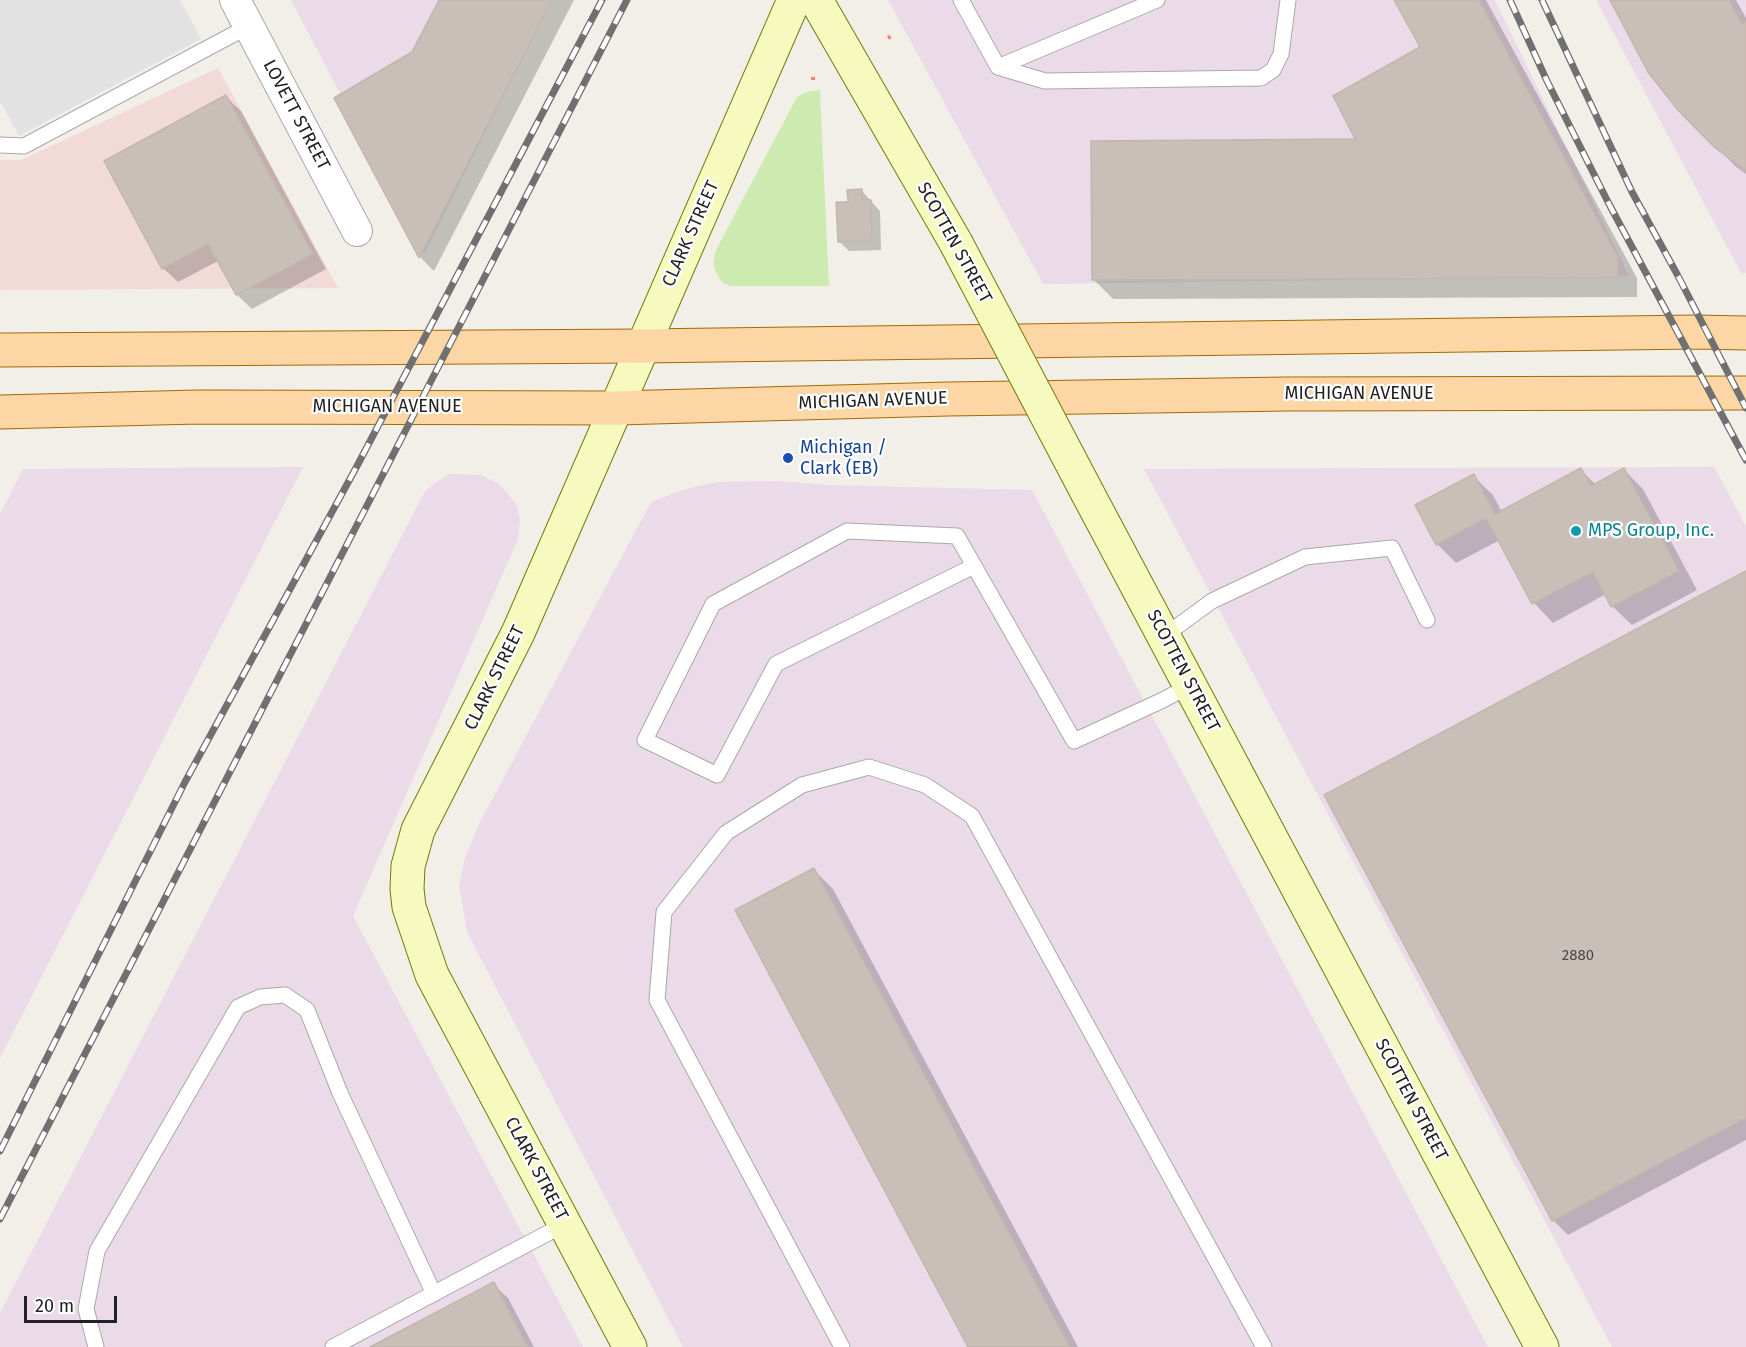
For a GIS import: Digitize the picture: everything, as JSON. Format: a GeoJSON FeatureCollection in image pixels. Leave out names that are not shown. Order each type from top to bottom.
{"type":"FeatureCollection","features":[{"type":"Feature","properties":{"kind":"main road"},"geometry":{"type":"LineString","coordinates":[[0,350],[642,346],[1746,333]]}},
{"type":"Feature","properties":{"kind":"main road","name":"MICHIGAN AVENUE"},"geometry":{"type":"LineString","coordinates":[[0,412],[198,407],[617,408],[1241,394],[1746,393]]}},
{"type":"Feature","properties":{"kind":"street","name":"LOVETT STREET"},"geometry":{"type":"LineString","coordinates":[[235,0],[357,231]]}},
{"type":"Feature","properties":{"kind":"street","name":"CLARK STREET"},"geometry":{"type":"LineString","coordinates":[[630,1347],[432,975],[409,907],[408,867],[418,830],[518,633],[794,0]]}},
{"type":"Feature","properties":{"kind":"street","name":"SCOTTEN STREET"},"geometry":{"type":"LineString","coordinates":[[816,0],[956,243],[1542,1347]]}},
{"type":"Feature","properties":{"kind":"lane"},"geometry":{"type":"LineString","coordinates":[[961,0],[998,67],[1045,81],[1261,78],[1273,70],[1281,54],[1288,0]]}},
{"type":"Feature","properties":{"kind":"lane"},"geometry":{"type":"LineString","coordinates":[[998,67],[1157,0]]}},
{"type":"Feature","properties":{"kind":"lane"},"geometry":{"type":"LineString","coordinates":[[0,145],[24,146],[249,26]]}},
{"type":"Feature","properties":{"kind":"lane"},"geometry":{"type":"LineString","coordinates":[[974,566],[776,664],[717,776],[645,740],[713,604],[847,531],[957,536],[1074,741],[1191,686]]}},
{"type":"Feature","properties":{"kind":"lane"},"geometry":{"type":"LineString","coordinates":[[1164,636],[1212,601],[1305,557],[1392,548],[1426,620]]}},
{"type":"Feature","properties":{"kind":"lane"},"geometry":{"type":"LineString","coordinates":[[842,1347],[657,1000],[664,912],[726,833],[802,785],[869,767],[925,785],[972,816],[1264,1347]]}},
{"type":"Feature","properties":{"kind":"lane"},"geometry":{"type":"LineString","coordinates":[[96,1347],[86,1309],[97,1251],[237,1007],[260,997],[285,995],[307,1010],[340,1093],[434,1294]]}},
{"type":"Feature","properties":{"kind":"lane"},"geometry":{"type":"LineString","coordinates":[[333,1347],[565,1224]]}},
{"type":"Feature","properties":{"kind":"path"},"geometry":{"type":"LineString","coordinates":[[888,38],[893,35]]}},
{"type":"Feature","properties":{"kind":"shaded area"},"geometry":{"type":"Polygon","coordinates":[[[0,0],[180,0],[201,39],[19,136],[0,101],[0,0]]]}},
{"type":"Feature","properties":{"kind":"shaded area"},"geometry":{"type":"Polygon","coordinates":[[[291,0],[552,0],[424,254],[291,0]]]}},
{"type":"Feature","properties":{"kind":"shaded area"},"geometry":{"type":"Polygon","coordinates":[[[888,0],[1495,0],[1629,276],[1043,284],[888,0]]]}},
{"type":"Feature","properties":{"kind":"shaded area"},"geometry":{"type":"Polygon","coordinates":[[[1596,0],[1746,0],[1746,273],[1741,273],[1596,0]]]}},
{"type":"Feature","properties":{"kind":"shaded area"},"geometry":{"type":"Polygon","coordinates":[[[218,68],[338,288],[0,290],[0,160],[21,160],[218,68]]]}},
{"type":"Feature","properties":{"kind":"shaded area"},"geometry":{"type":"Polygon","coordinates":[[[303,467],[0,1058],[0,514],[23,469],[303,467]]]}},
{"type":"Feature","properties":{"kind":"shaded area"},"geometry":{"type":"Polygon","coordinates":[[[1714,467],[1746,526],[1746,1347],[1612,1347],[1144,469],[1714,467]]]}},
{"type":"Feature","properties":{"kind":"shaded area"},"geometry":{"type":"Polygon","coordinates":[[[448,474],[481,475],[499,484],[516,503],[520,519],[518,539],[353,916],[583,1347],[0,1347],[0,1313],[425,491],[448,474]]]}},
{"type":"Feature","properties":{"kind":"shaded area"},"geometry":{"type":"Polygon","coordinates":[[[777,481],[829,485],[1032,490],[1488,1347],[683,1347],[467,932],[459,885],[465,857],[479,824],[651,502],[686,489],[716,482],[777,481]]]}},
{"type":"Feature","properties":{"kind":"green space"},"geometry":{"type":"Polygon","coordinates":[[[820,90],[829,286],[732,286],[724,284],[714,268],[716,250],[797,97],[806,92],[820,90]]]}},
{"type":"Feature","properties":{"kind":"building"},"geometry":{"type":"Polygon","coordinates":[[[439,0],[552,0],[419,258],[334,98],[412,52],[439,0]]]}},
{"type":"Feature","properties":{"kind":"building"},"geometry":{"type":"Polygon","coordinates":[[[1394,0],[1479,0],[1618,257],[1618,278],[1092,280],[1091,141],[1355,139],[1333,96],[1420,47],[1394,0]]]}},
{"type":"Feature","properties":{"kind":"building"},"geometry":{"type":"Polygon","coordinates":[[[1610,0],[1729,0],[1742,24],[1746,22],[1746,171],[1713,146],[1677,109],[1648,72],[1610,0]]]}},
{"type":"Feature","properties":{"kind":"building"},"geometry":{"type":"Polygon","coordinates":[[[226,95],[313,254],[236,295],[208,244],[162,269],[104,161],[226,95]]]}},
{"type":"Feature","properties":{"kind":"building"},"geometry":{"type":"Polygon","coordinates":[[[862,189],[862,200],[871,200],[872,241],[838,242],[836,202],[848,202],[847,190],[862,189]]]}},
{"type":"Feature","properties":{"kind":"building","name":"MPS Group, Inc."},"geometry":{"type":"Polygon","coordinates":[[[1581,468],[1591,486],[1624,468],[1679,571],[1611,607],[1593,572],[1532,604],[1486,518],[1436,545],[1415,505],[1474,474],[1495,514],[1581,468]]]}},
{"type":"Feature","properties":{"kind":"building"},"geometry":{"type":"Polygon","coordinates":[[[1746,571],[1746,1118],[1552,1221],[1324,795],[1746,571]]]}},
{"type":"Feature","properties":{"kind":"building"},"geometry":{"type":"Polygon","coordinates":[[[814,868],[1070,1347],[968,1347],[735,910],[814,868]]]}},
{"type":"Feature","properties":{"kind":"building"},"geometry":{"type":"Polygon","coordinates":[[[494,1282],[528,1347],[370,1347],[494,1282]]]}},
{"type":"Feature","properties":{"kind":"railway"},"geometry":{"type":"LineString","coordinates":[[0,1151],[185,782],[357,466],[602,0]]}},
{"type":"Feature","properties":{"kind":"railway"},"geometry":{"type":"LineString","coordinates":[[0,1219],[627,0]]}},
{"type":"Feature","properties":{"kind":"railway"},"geometry":{"type":"LineString","coordinates":[[1510,0],[1547,81],[1609,204],[1746,460]]}},
{"type":"Feature","properties":{"kind":"railway"},"geometry":{"type":"LineString","coordinates":[[1542,0],[1632,192],[1746,408]]}},
{"type":"Feature","properties":{"kind":"place","name":"Michigan / Clark (EB)"},"geometry":{"type":"Point","coordinates":[788,458]}},
{"type":"Feature","properties":{"kind":"place","name":"MPS Group, Inc."},"geometry":{"type":"Point","coordinates":[1576,531]}}]}
